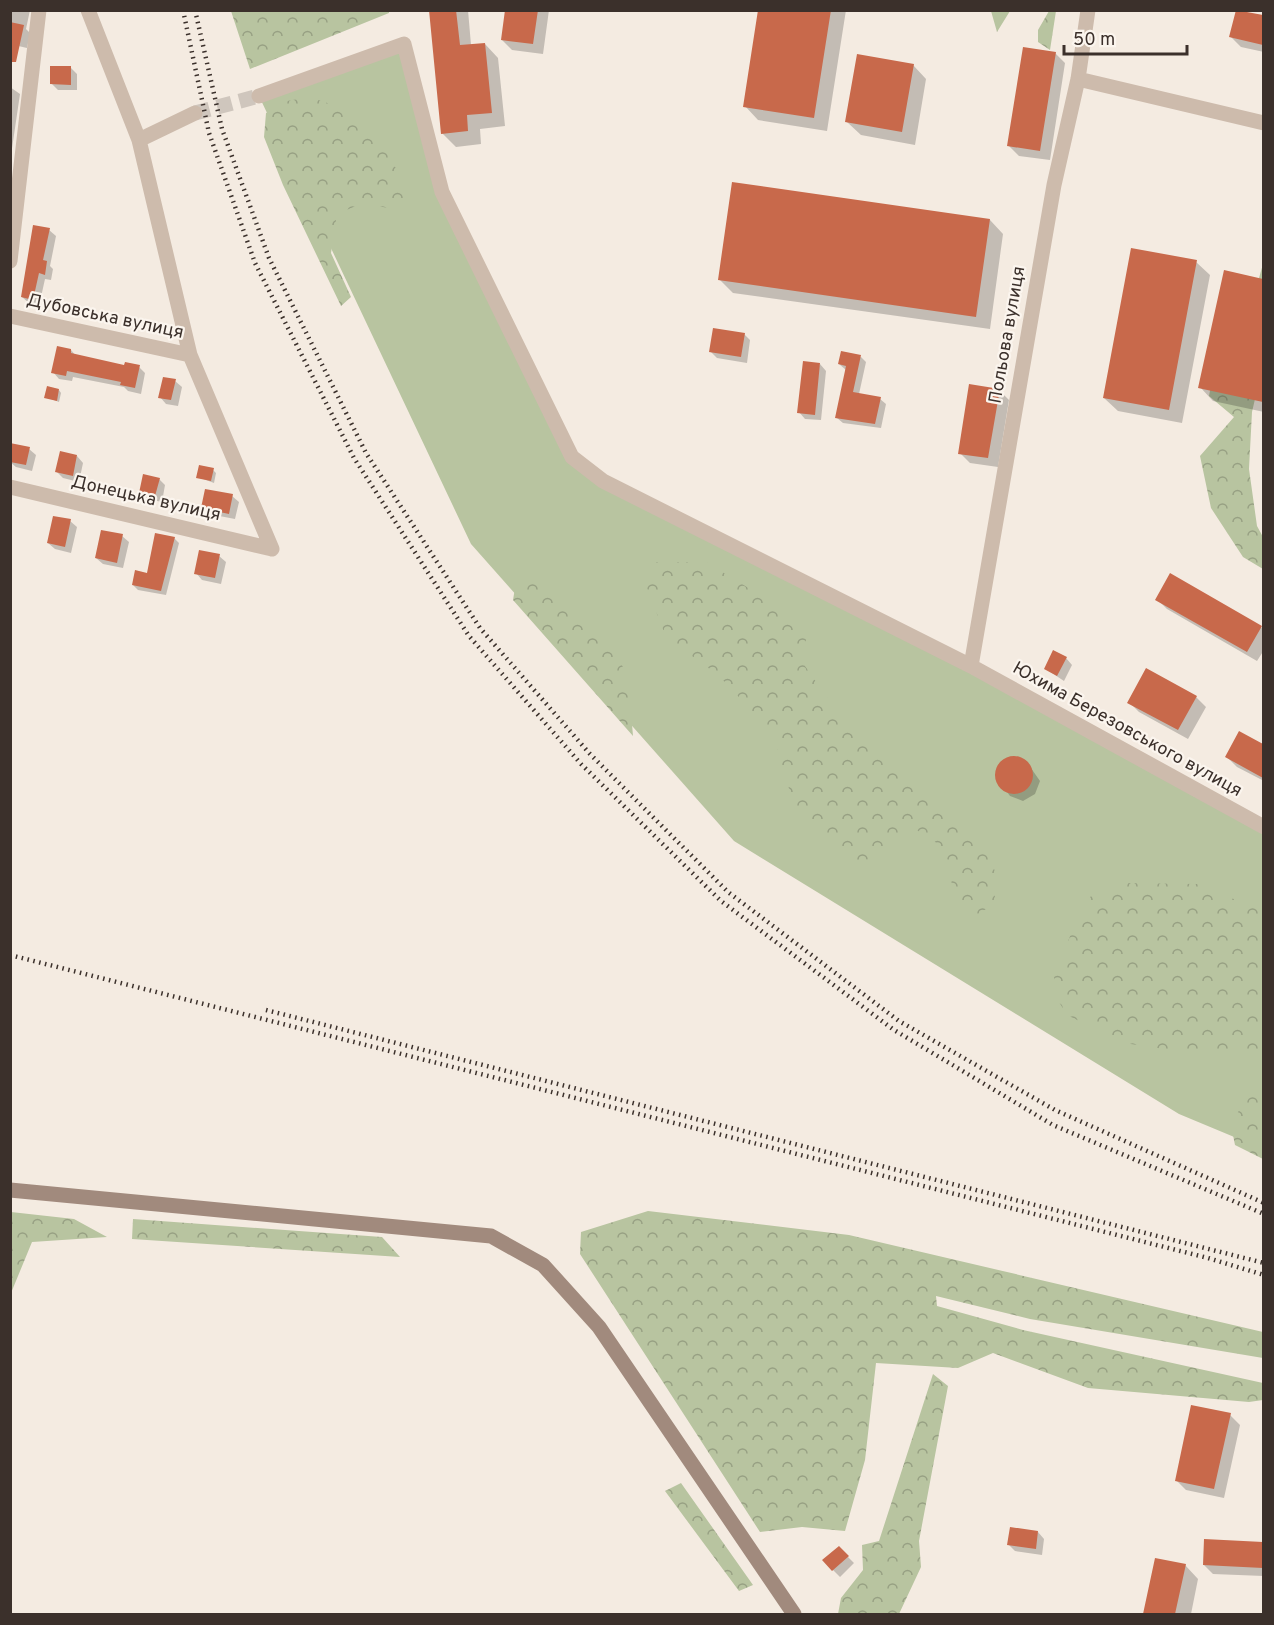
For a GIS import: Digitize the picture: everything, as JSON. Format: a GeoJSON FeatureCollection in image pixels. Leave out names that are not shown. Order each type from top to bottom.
{"type":"FeatureCollection","features":[{"type":"Feature","properties":{"kind":"main road"},"geometry":{"type":"LineString","coordinates":[[10,1190],[491,1236],[543,1265],[599,1327],[794,1614]]}},
{"type":"Feature","properties":{"kind":"street"},"geometry":{"type":"LineString","coordinates":[[10,261],[39,10]]}},
{"type":"Feature","properties":{"kind":"street"},"geometry":{"type":"LineString","coordinates":[[88,10],[139,140],[190,355]]}},
{"type":"Feature","properties":{"kind":"street","name":"Польова вулиця"},"geometry":{"type":"LineString","coordinates":[[971,666],[1054,185],[1078,79],[1088,10]]}},
{"type":"Feature","properties":{"kind":"street","name":"Юхима Березовського вулиця"},"geometry":{"type":"LineString","coordinates":[[259,96],[404,44],[442,192],[572,457],[603,481],[971,666],[1263,827]]}},
{"type":"Feature","properties":{"kind":"street"},"geometry":{"type":"LineString","coordinates":[[1078,79],[1263,123]]}},
{"type":"Feature","properties":{"kind":"street"},"geometry":{"type":"LineString","coordinates":[[139,140],[195,113]]}},
{"type":"Feature","properties":{"kind":"street","name":"Дубовська вулиця"},"geometry":{"type":"LineString","coordinates":[[10,316],[190,355]]}},
{"type":"Feature","properties":{"kind":"street","name":"Донецька вулиця"},"geometry":{"type":"LineString","coordinates":[[10,488],[272,549],[190,355]]}},
{"type":"Feature","properties":{"kind":"green space"},"geometry":{"type":"Polygon","coordinates":[[[231,11],[389,11],[389,13],[250,69],[231,11]]]}},
{"type":"Feature","properties":{"kind":"green space"},"geometry":{"type":"Polygon","coordinates":[[[991,11],[1010,11],[997,32],[991,11]]]}},
{"type":"Feature","properties":{"kind":"green space"},"geometry":{"type":"Polygon","coordinates":[[[1049,11],[1056,11],[1050,50],[1038,42],[1038,30],[1049,11]]]}},
{"type":"Feature","properties":{"kind":"green space"},"geometry":{"type":"Polygon","coordinates":[[[404,44],[442,192],[572,457],[1263,827],[1263,1149],[1179,1114],[734,841],[471,544],[259,96],[404,44]]]}},
{"type":"Feature","properties":{"kind":"green space"},"geometry":{"type":"Polygon","coordinates":[[[310,97],[333,105],[387,152],[411,196],[388,208],[363,203],[337,214],[331,253],[351,297],[341,306],[283,185],[264,137],[266,113],[287,101],[310,97]]]}},
{"type":"Feature","properties":{"kind":"green space"},"geometry":{"type":"Polygon","coordinates":[[[1263,264],[1263,364],[1252,412],[1249,469],[1257,526],[1263,537],[1263,569],[1243,557],[1211,508],[1200,456],[1234,417],[1209,396],[1221,331],[1257,285],[1263,264]]]}},
{"type":"Feature","properties":{"kind":"green space"},"geometry":{"type":"Polygon","coordinates":[[[656,562],[706,562],[794,616],[806,638],[805,666],[837,712],[989,853],[997,878],[994,904],[978,914],[954,905],[947,858],[936,842],[912,828],[875,859],[849,861],[826,845],[794,806],[773,733],[718,675],[666,637],[645,583],[656,562]]]}},
{"type":"Feature","properties":{"kind":"green space"},"geometry":{"type":"Polygon","coordinates":[[[516,582],[543,583],[567,600],[615,653],[628,676],[633,736],[513,600],[516,582]]]}},
{"type":"Feature","properties":{"kind":"green space"},"geometry":{"type":"Polygon","coordinates":[[[1123,883],[1197,884],[1263,911],[1263,1159],[1235,1145],[1231,1125],[1260,1072],[1252,1054],[1211,1056],[1124,1043],[1067,1015],[1056,997],[1054,976],[1085,899],[1123,883]]]}},
{"type":"Feature","properties":{"kind":"green space"},"geometry":{"type":"Polygon","coordinates":[[[648,1211],[849,1235],[1263,1332],[1263,1358],[1030,1319],[936,1296],[937,1306],[1023,1330],[1263,1383],[1263,1400],[1249,1402],[1088,1388],[993,1353],[958,1368],[876,1363],[865,1460],[845,1531],[802,1527],[760,1532],[580,1254],[581,1232],[648,1211]]]}},
{"type":"Feature","properties":{"kind":"green space"},"geometry":{"type":"Polygon","coordinates":[[[11,1212],[74,1219],[107,1237],[32,1242],[11,1293],[11,1212]]]}},
{"type":"Feature","properties":{"kind":"green space"},"geometry":{"type":"Polygon","coordinates":[[[133,1219],[382,1237],[400,1257],[132,1239],[133,1219]]]}},
{"type":"Feature","properties":{"kind":"green space"},"geometry":{"type":"Polygon","coordinates":[[[933,1374],[948,1386],[919,1541],[921,1567],[899,1614],[838,1614],[841,1598],[863,1570],[862,1545],[879,1541],[933,1374]]]}},
{"type":"Feature","properties":{"kind":"green space"},"geometry":{"type":"Polygon","coordinates":[[[681,1483],[753,1585],[739,1591],[665,1491],[681,1483]]]}},
{"type":"Feature","properties":{"kind":"building"},"geometry":{"type":"Polygon","coordinates":[[[429,10],[456,10],[460,45],[485,43],[492,113],[467,115],[468,131],[441,134],[429,10]]]}},
{"type":"Feature","properties":{"kind":"building"},"geometry":{"type":"Polygon","coordinates":[[[505,10],[538,10],[533,44],[501,40],[505,10]]]}},
{"type":"Feature","properties":{"kind":"building"},"geometry":{"type":"Polygon","coordinates":[[[758,10],[831,10],[814,118],[743,107],[758,10]]]}},
{"type":"Feature","properties":{"kind":"building"},"geometry":{"type":"Polygon","coordinates":[[[1236,10],[1263,15],[1263,45],[1229,37],[1236,10]]]}},
{"type":"Feature","properties":{"kind":"building"},"geometry":{"type":"Polygon","coordinates":[[[10,22],[24,25],[16,62],[10,62],[10,22]]]}},
{"type":"Feature","properties":{"kind":"building"},"geometry":{"type":"Polygon","coordinates":[[[1023,47],[1056,52],[1040,151],[1007,146],[1023,47]]]}},
{"type":"Feature","properties":{"kind":"building"},"geometry":{"type":"Polygon","coordinates":[[[857,54],[914,64],[902,132],[845,122],[857,54]]]}},
{"type":"Feature","properties":{"kind":"building"},"geometry":{"type":"Polygon","coordinates":[[[50,66],[71,66],[71,85],[50,84],[50,66]]]}},
{"type":"Feature","properties":{"kind":"building"},"geometry":{"type":"Polygon","coordinates":[[[732,182],[990,219],[976,317],[718,280],[732,182]]]}},
{"type":"Feature","properties":{"kind":"building"},"geometry":{"type":"Polygon","coordinates":[[[33,225],[50,228],[43,260],[47,261],[45,275],[39,273],[33,300],[21,297],[33,225]]]}},
{"type":"Feature","properties":{"kind":"building"},"geometry":{"type":"Polygon","coordinates":[[[1131,248],[1197,260],[1169,410],[1103,398],[1131,248]]]}},
{"type":"Feature","properties":{"kind":"building"},"geometry":{"type":"Polygon","coordinates":[[[1224,270],[1263,279],[1263,402],[1198,388],[1224,270]]]}},
{"type":"Feature","properties":{"kind":"building"},"geometry":{"type":"Polygon","coordinates":[[[713,328],[745,333],[741,357],[709,352],[713,328]]]}},
{"type":"Feature","properties":{"kind":"building"},"geometry":{"type":"Polygon","coordinates":[[[57,346],[71,349],[71,353],[124,365],[125,362],[140,365],[135,388],[120,385],[121,382],[67,371],[66,376],[51,373],[57,346]]]}},
{"type":"Feature","properties":{"kind":"building"},"geometry":{"type":"Polygon","coordinates":[[[841,351],[861,355],[853,392],[881,397],[875,424],[835,418],[846,366],[838,364],[841,351]]]}},
{"type":"Feature","properties":{"kind":"building"},"geometry":{"type":"Polygon","coordinates":[[[803,361],[820,363],[815,415],[797,413],[803,361]]]}},
{"type":"Feature","properties":{"kind":"building"},"geometry":{"type":"Polygon","coordinates":[[[163,377],[176,379],[171,400],[158,398],[163,377]]]}},
{"type":"Feature","properties":{"kind":"building"},"geometry":{"type":"Polygon","coordinates":[[[969,384],[1000,389],[988,458],[958,454],[969,384]]]}},
{"type":"Feature","properties":{"kind":"building"},"geometry":{"type":"Polygon","coordinates":[[[47,386],[59,389],[57,401],[44,398],[47,386]]]}},
{"type":"Feature","properties":{"kind":"building"},"geometry":{"type":"Polygon","coordinates":[[[10,443],[30,447],[26,465],[10,462],[10,443]]]}},
{"type":"Feature","properties":{"kind":"building"},"geometry":{"type":"Polygon","coordinates":[[[60,451],[77,455],[73,476],[55,472],[60,451]]]}},
{"type":"Feature","properties":{"kind":"building"},"geometry":{"type":"Polygon","coordinates":[[[199,465],[214,468],[211,481],[196,478],[199,465]]]}},
{"type":"Feature","properties":{"kind":"building"},"geometry":{"type":"Polygon","coordinates":[[[143,474],[160,478],[155,496],[139,493],[143,474]]]}},
{"type":"Feature","properties":{"kind":"building"},"geometry":{"type":"Polygon","coordinates":[[[205,489],[233,494],[229,514],[201,508],[205,489]]]}},
{"type":"Feature","properties":{"kind":"building"},"geometry":{"type":"Polygon","coordinates":[[[53,516],[71,519],[65,547],[47,543],[53,516]]]}},
{"type":"Feature","properties":{"kind":"building"},"geometry":{"type":"Polygon","coordinates":[[[101,530],[123,534],[117,563],[95,558],[101,530]]]}},
{"type":"Feature","properties":{"kind":"building"},"geometry":{"type":"Polygon","coordinates":[[[155,533],[175,537],[161,591],[132,585],[135,570],[147,573],[155,533]]]}},
{"type":"Feature","properties":{"kind":"building"},"geometry":{"type":"Polygon","coordinates":[[[199,550],[220,554],[215,578],[194,574],[199,550]]]}},
{"type":"Feature","properties":{"kind":"building"},"geometry":{"type":"Polygon","coordinates":[[[1170,573],[1262,626],[1247,652],[1155,600],[1170,573]]]}},
{"type":"Feature","properties":{"kind":"building"},"geometry":{"type":"Polygon","coordinates":[[[1053,650],[1067,657],[1057,676],[1044,669],[1053,650]]]}},
{"type":"Feature","properties":{"kind":"building"},"geometry":{"type":"Polygon","coordinates":[[[1146,668],[1197,696],[1178,730],[1127,703],[1146,668]]]}},
{"type":"Feature","properties":{"kind":"building"},"geometry":{"type":"Polygon","coordinates":[[[1239,731],[1263,744],[1263,778],[1225,757],[1239,731]]]}},
{"type":"Feature","properties":{"kind":"building"},"geometry":{"type":"Polygon","coordinates":[[[1014,756],[1028,761],[1033,775],[1028,789],[1014,794],[1000,789],[995,775],[1000,761],[1014,756]]]}},
{"type":"Feature","properties":{"kind":"building"},"geometry":{"type":"Polygon","coordinates":[[[1191,1405],[1231,1413],[1214,1489],[1175,1481],[1191,1405]]]}},
{"type":"Feature","properties":{"kind":"building"},"geometry":{"type":"Polygon","coordinates":[[[1010,1527],[1038,1531],[1036,1549],[1007,1545],[1010,1527]]]}},
{"type":"Feature","properties":{"kind":"building"},"geometry":{"type":"Polygon","coordinates":[[[1204,1539],[1263,1542],[1263,1568],[1203,1565],[1204,1539]]]}},
{"type":"Feature","properties":{"kind":"building"},"geometry":{"type":"Polygon","coordinates":[[[839,1546],[849,1556],[832,1571],[822,1560],[839,1546]]]}},
{"type":"Feature","properties":{"kind":"building"},"geometry":{"type":"Polygon","coordinates":[[[1155,1558],[1186,1564],[1175,1614],[1143,1614],[1155,1558]]]}},
{"type":"Feature","properties":{"kind":"tunnel"},"geometry":{"type":"LineString","coordinates":[[195,113],[259,96]]}},
{"type":"Feature","properties":{"kind":"railway"},"geometry":{"type":"LineString","coordinates":[[183,10],[209,133],[255,263],[354,458],[469,636],[581,764],[721,901],[894,1030],[1053,1125],[1264,1214]]}},
{"type":"Feature","properties":{"kind":"railway"},"geometry":{"type":"LineString","coordinates":[[195,10],[222,129],[269,258],[366,453],[480,628],[590,754],[728,892],[899,1021],[1055,1110],[1264,1203]]}},
{"type":"Feature","properties":{"kind":"railway"},"geometry":{"type":"LineString","coordinates":[[10,955],[1208,1258],[1264,1275]]}},
{"type":"Feature","properties":{"kind":"railway"},"geometry":{"type":"LineString","coordinates":[[266,1010],[1264,1263]]}}]}
